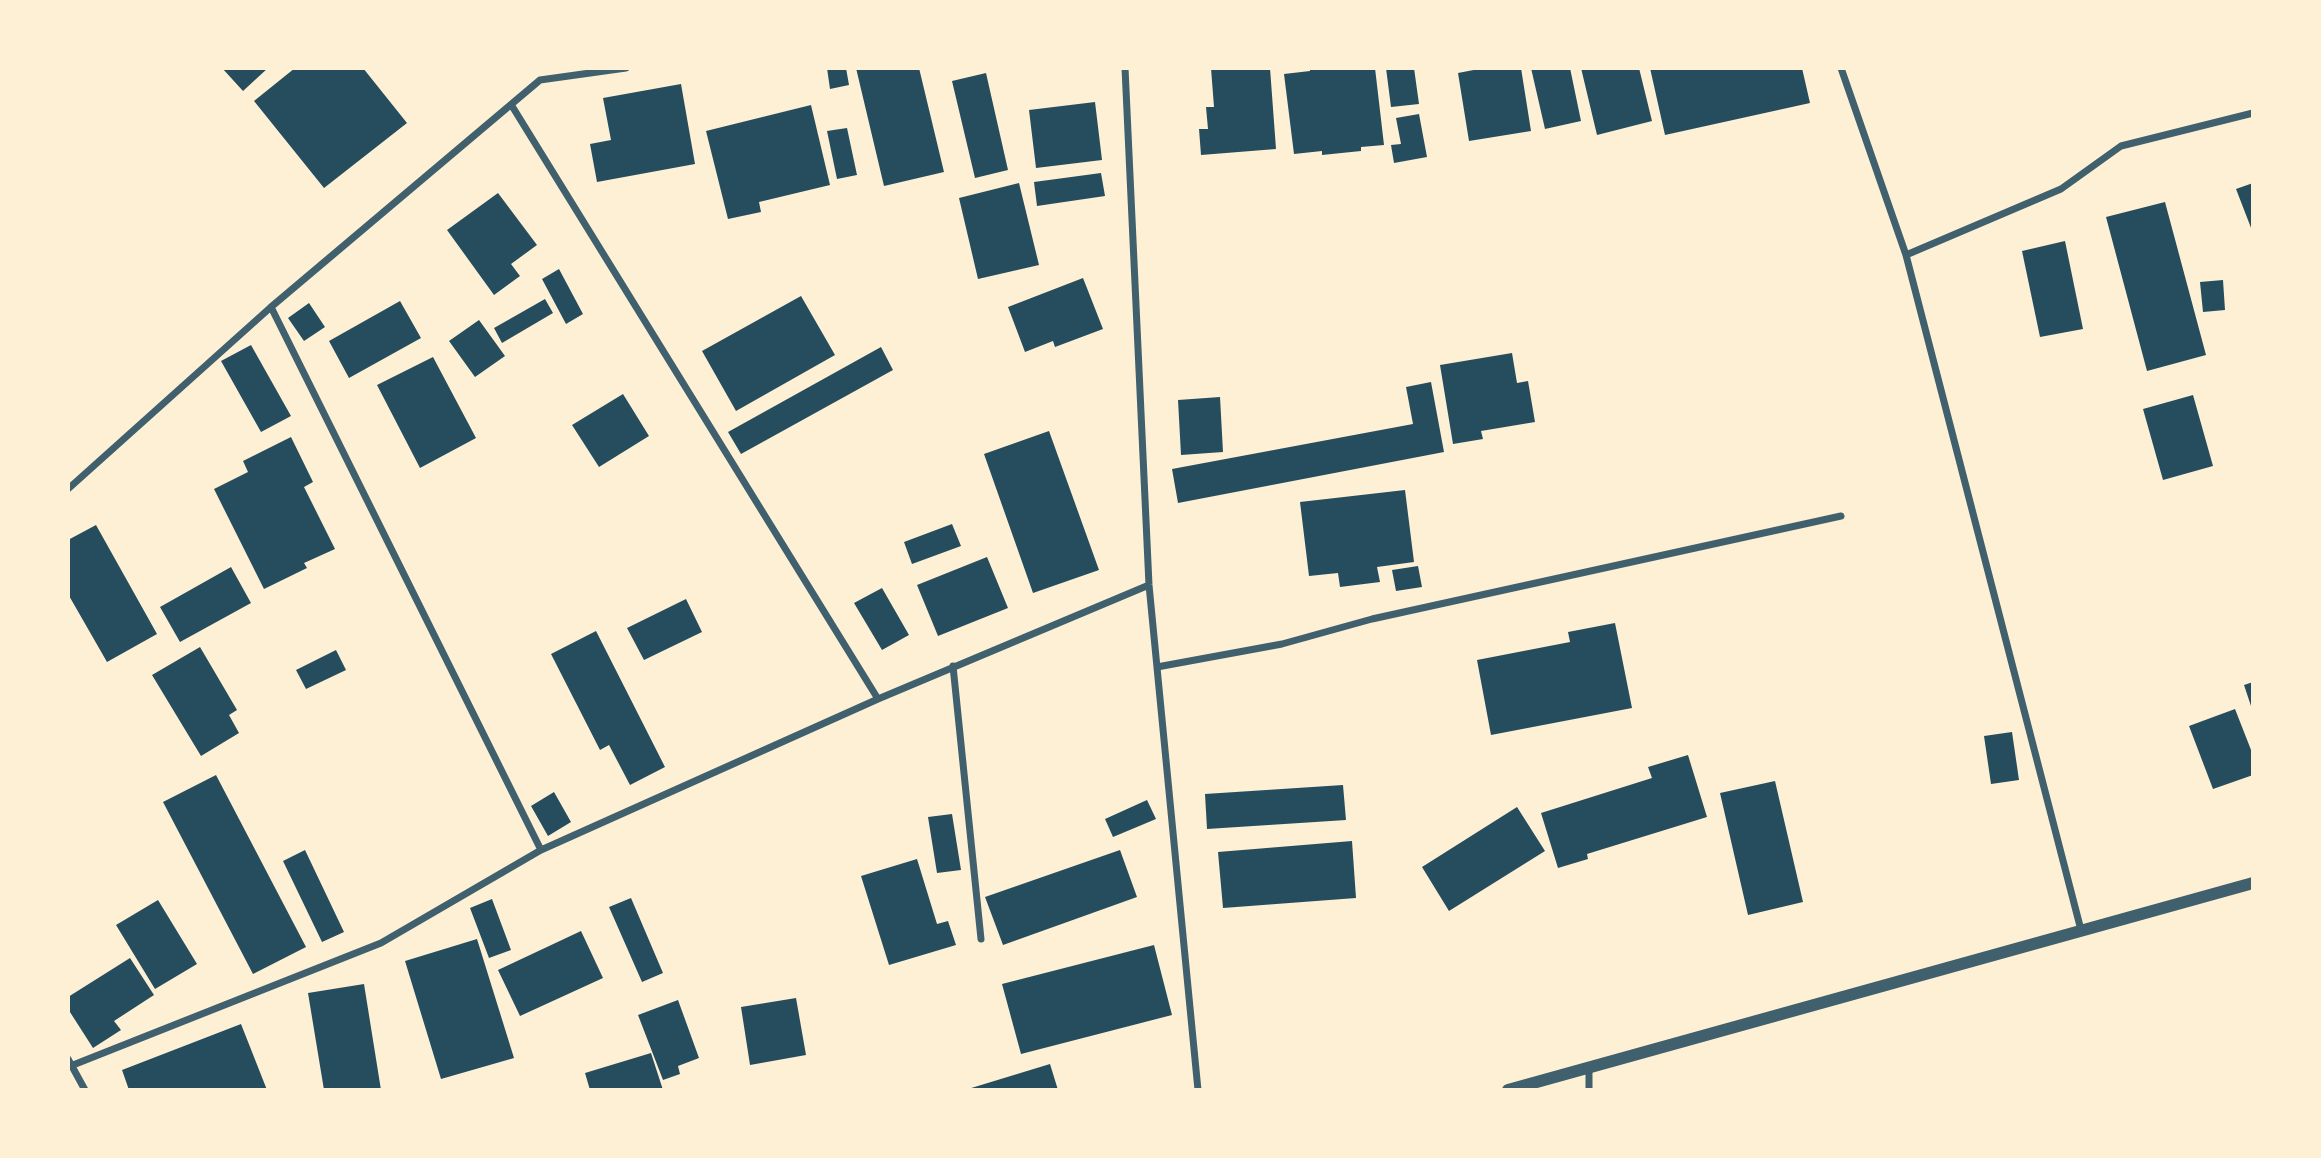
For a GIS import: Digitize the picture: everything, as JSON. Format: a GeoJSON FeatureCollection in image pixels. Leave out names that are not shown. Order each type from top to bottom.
{"type":"FeatureCollection","features":[{"type":"Feature","properties":{"kind":"street"},"geometry":{"type":"LineString","coordinates":[[68,489],[271,307],[540,80],[626,68]]}},
{"type":"Feature","properties":{"kind":"street"},"geometry":{"type":"LineString","coordinates":[[1125,68],[1149,585],[1198,1090]]}},
{"type":"Feature","properties":{"kind":"street"},"geometry":{"type":"LineString","coordinates":[[1841,68],[1906,255],[2081,930]]}},
{"type":"Feature","properties":{"kind":"street"},"geometry":{"type":"LineString","coordinates":[[512,106],[878,699]]}},
{"type":"Feature","properties":{"kind":"street"},"geometry":{"type":"LineString","coordinates":[[1906,255],[2061,189],[2120,146],[2253,113]]}},
{"type":"Feature","properties":{"kind":"street"},"geometry":{"type":"LineString","coordinates":[[271,307],[541,850]]}},
{"type":"Feature","properties":{"kind":"street"},"geometry":{"type":"LineString","coordinates":[[1157,667],[1282,644],[1372,619],[1841,516]]}},
{"type":"Feature","properties":{"kind":"street"},"geometry":{"type":"LineString","coordinates":[[85,1090],[71,1062],[381,943],[541,850],[953,666],[1149,585]]}},
{"type":"Feature","properties":{"kind":"street"},"geometry":{"type":"LineString","coordinates":[[953,666],[981,939]]}},
{"type":"Feature","properties":{"kind":"street"},"geometry":{"type":"LineString","coordinates":[[1508,1090],[2253,883]]}},
{"type":"Feature","properties":{"kind":"street"},"geometry":{"type":"LineString","coordinates":[[1589,1068],[1589,1090]]}},
{"type":"Feature","properties":{"kind":"building"},"geometry":{"type":"Polygon","coordinates":[[[222,68],[268,68],[243,91],[222,68]]]}},
{"type":"Feature","properties":{"kind":"building"},"geometry":{"type":"Polygon","coordinates":[[[295,68],[363,68],[407,123],[324,188],[254,101],[295,68]]]}},
{"type":"Feature","properties":{"kind":"building"},"geometry":{"type":"Polygon","coordinates":[[[827,68],[846,68],[849,85],[830,89],[827,68]]]}},
{"type":"Feature","properties":{"kind":"building"},"geometry":{"type":"Polygon","coordinates":[[[856,68],[919,68],[944,172],[884,186],[856,68]]]}},
{"type":"Feature","properties":{"kind":"building"},"geometry":{"type":"Polygon","coordinates":[[[1211,68],[1270,68],[1276,149],[1201,155],[1199,129],[1208,129],[1206,107],[1214,107],[1211,68]]]}},
{"type":"Feature","properties":{"kind":"building"},"geometry":{"type":"Polygon","coordinates":[[[1310,68],[1375,68],[1384,145],[1361,147],[1361,151],[1322,155],[1322,151],[1294,154],[1284,74],[1310,71],[1310,68]]]}},
{"type":"Feature","properties":{"kind":"building"},"geometry":{"type":"Polygon","coordinates":[[[1386,68],[1414,68],[1419,104],[1391,107],[1386,68]]]}},
{"type":"Feature","properties":{"kind":"building"},"geometry":{"type":"Polygon","coordinates":[[[1484,68],[1521,68],[1531,131],[1469,141],[1458,73],[1484,68]]]}},
{"type":"Feature","properties":{"kind":"building"},"geometry":{"type":"Polygon","coordinates":[[[1531,68],[1570,68],[1581,121],[1545,129],[1531,68]]]}},
{"type":"Feature","properties":{"kind":"building"},"geometry":{"type":"Polygon","coordinates":[[[1581,68],[1639,68],[1652,121],[1597,135],[1581,68]]]}},
{"type":"Feature","properties":{"kind":"building"},"geometry":{"type":"Polygon","coordinates":[[[1650,68],[1802,68],[1810,103],[1665,135],[1650,68]]]}},
{"type":"Feature","properties":{"kind":"building"},"geometry":{"type":"Polygon","coordinates":[[[986,73],[1008,170],[975,178],[952,81],[986,73]]]}},
{"type":"Feature","properties":{"kind":"building"},"geometry":{"type":"Polygon","coordinates":[[[681,84],[695,164],[597,182],[590,144],[611,140],[603,98],[681,84]]]}},
{"type":"Feature","properties":{"kind":"building"},"geometry":{"type":"Polygon","coordinates":[[[1095,102],[1102,160],[1036,168],[1029,110],[1095,102]]]}},
{"type":"Feature","properties":{"kind":"building"},"geometry":{"type":"Polygon","coordinates":[[[811,105],[830,185],[759,202],[761,212],[728,219],[706,131],[811,105]]]}},
{"type":"Feature","properties":{"kind":"building"},"geometry":{"type":"Polygon","coordinates":[[[1419,114],[1427,157],[1394,163],[1391,145],[1401,144],[1396,118],[1419,114]]]}},
{"type":"Feature","properties":{"kind":"building"},"geometry":{"type":"Polygon","coordinates":[[[847,128],[857,175],[837,179],[827,131],[847,128]]]}},
{"type":"Feature","properties":{"kind":"building"},"geometry":{"type":"Polygon","coordinates":[[[1101,173],[1105,196],[1037,206],[1034,182],[1101,173]]]}},
{"type":"Feature","properties":{"kind":"building"},"geometry":{"type":"Polygon","coordinates":[[[1019,183],[1039,265],[978,279],[959,198],[1019,183]]]}},
{"type":"Feature","properties":{"kind":"building"},"geometry":{"type":"Polygon","coordinates":[[[2253,183],[2253,233],[2236,189],[2253,183]]]}},
{"type":"Feature","properties":{"kind":"building"},"geometry":{"type":"Polygon","coordinates":[[[498,193],[537,245],[511,264],[520,276],[494,295],[447,230],[498,193]]]}},
{"type":"Feature","properties":{"kind":"building"},"geometry":{"type":"Polygon","coordinates":[[[2165,202],[2206,355],[2147,371],[2106,217],[2165,202]]]}},
{"type":"Feature","properties":{"kind":"building"},"geometry":{"type":"Polygon","coordinates":[[[2065,241],[2083,329],[2040,337],[2022,251],[2065,241]]]}},
{"type":"Feature","properties":{"kind":"building"},"geometry":{"type":"Polygon","coordinates":[[[559,269],[583,314],[566,324],[542,279],[559,269]]]}},
{"type":"Feature","properties":{"kind":"building"},"geometry":{"type":"Polygon","coordinates":[[[1083,278],[1103,329],[1055,347],[1053,341],[1025,352],[1008,307],[1083,278]]]}},
{"type":"Feature","properties":{"kind":"building"},"geometry":{"type":"Polygon","coordinates":[[[2223,280],[2225,310],[2203,312],[2200,282],[2223,280]]]}},
{"type":"Feature","properties":{"kind":"building"},"geometry":{"type":"Polygon","coordinates":[[[801,296],[835,355],[736,411],[702,351],[801,296]]]}},
{"type":"Feature","properties":{"kind":"building"},"geometry":{"type":"Polygon","coordinates":[[[545,299],[553,313],[502,343],[494,328],[545,299]]]}},
{"type":"Feature","properties":{"kind":"building"},"geometry":{"type":"Polygon","coordinates":[[[400,301],[421,338],[349,378],[329,341],[400,301]]]}},
{"type":"Feature","properties":{"kind":"building"},"geometry":{"type":"Polygon","coordinates":[[[309,303],[325,327],[304,341],[288,318],[309,303]]]}},
{"type":"Feature","properties":{"kind":"building"},"geometry":{"type":"Polygon","coordinates":[[[479,320],[505,356],[475,377],[449,341],[479,320]]]}},
{"type":"Feature","properties":{"kind":"building"},"geometry":{"type":"Polygon","coordinates":[[[251,345],[291,416],[261,432],[221,361],[251,345]]]}},
{"type":"Feature","properties":{"kind":"building"},"geometry":{"type":"Polygon","coordinates":[[[881,347],[893,370],[741,454],[728,432],[881,347]]]}},
{"type":"Feature","properties":{"kind":"building"},"geometry":{"type":"Polygon","coordinates":[[[1512,353],[1517,383],[1528,381],[1535,422],[1481,431],[1483,439],[1453,444],[1440,365],[1512,353]]]}},
{"type":"Feature","properties":{"kind":"building"},"geometry":{"type":"Polygon","coordinates":[[[433,357],[476,438],[420,468],[377,385],[433,357]]]}},
{"type":"Feature","properties":{"kind":"building"},"geometry":{"type":"Polygon","coordinates":[[[1431,382],[1444,452],[1178,503],[1172,469],[1413,424],[1406,387],[1431,382]]]}},
{"type":"Feature","properties":{"kind":"building"},"geometry":{"type":"Polygon","coordinates":[[[623,394],[649,436],[599,467],[572,425],[623,394]]]}},
{"type":"Feature","properties":{"kind":"building"},"geometry":{"type":"Polygon","coordinates":[[[2193,395],[2213,466],[2163,480],[2143,409],[2193,395]]]}},
{"type":"Feature","properties":{"kind":"building"},"geometry":{"type":"Polygon","coordinates":[[[1220,397],[1223,452],[1181,455],[1178,400],[1220,397]]]}},
{"type":"Feature","properties":{"kind":"building"},"geometry":{"type":"Polygon","coordinates":[[[1049,431],[1099,570],[1033,593],[984,454],[1049,431]]]}},
{"type":"Feature","properties":{"kind":"building"},"geometry":{"type":"Polygon","coordinates":[[[291,437],[313,482],[304,487],[335,549],[304,563],[307,568],[264,589],[214,489],[248,472],[243,461],[291,437]]]}},
{"type":"Feature","properties":{"kind":"building"},"geometry":{"type":"Polygon","coordinates":[[[1405,490],[1414,562],[1377,567],[1380,582],[1340,587],[1338,573],[1309,576],[1300,502],[1405,490]]]}},
{"type":"Feature","properties":{"kind":"building"},"geometry":{"type":"Polygon","coordinates":[[[952,524],[961,546],[912,564],[904,542],[952,524]]]}},
{"type":"Feature","properties":{"kind":"building"},"geometry":{"type":"Polygon","coordinates":[[[96,525],[157,634],[107,662],[68,594],[68,540],[96,525]]]}},
{"type":"Feature","properties":{"kind":"building"},"geometry":{"type":"Polygon","coordinates":[[[987,557],[1008,608],[938,636],[917,585],[987,557]]]}},
{"type":"Feature","properties":{"kind":"building"},"geometry":{"type":"Polygon","coordinates":[[[1418,566],[1422,587],[1396,591],[1392,570],[1418,566]]]}},
{"type":"Feature","properties":{"kind":"building"},"geometry":{"type":"Polygon","coordinates":[[[231,567],[251,603],[180,642],[160,607],[231,567]]]}},
{"type":"Feature","properties":{"kind":"building"},"geometry":{"type":"Polygon","coordinates":[[[882,588],[909,635],[882,650],[854,603],[882,588]]]}},
{"type":"Feature","properties":{"kind":"building"},"geometry":{"type":"Polygon","coordinates":[[[686,599],[702,632],[644,660],[627,628],[686,599]]]}},
{"type":"Feature","properties":{"kind":"building"},"geometry":{"type":"Polygon","coordinates":[[[1615,623],[1632,708],[1491,735],[1477,660],[1570,642],[1568,632],[1615,623]]]}},
{"type":"Feature","properties":{"kind":"building"},"geometry":{"type":"Polygon","coordinates":[[[596,631],[665,767],[630,785],[609,745],[600,750],[551,654],[596,631]]]}},
{"type":"Feature","properties":{"kind":"building"},"geometry":{"type":"Polygon","coordinates":[[[200,647],[237,710],[229,715],[239,733],[201,756],[152,675],[200,647]]]}},
{"type":"Feature","properties":{"kind":"building"},"geometry":{"type":"Polygon","coordinates":[[[336,650],[346,670],[306,689],[296,670],[336,650]]]}},
{"type":"Feature","properties":{"kind":"building"},"geometry":{"type":"Polygon","coordinates":[[[2253,682],[2253,709],[2252,709],[2244,685],[2253,682]]]}},
{"type":"Feature","properties":{"kind":"building"},"geometry":{"type":"Polygon","coordinates":[[[2235,709],[2253,755],[2253,775],[2213,789],[2189,726],[2235,709]]]}},
{"type":"Feature","properties":{"kind":"building"},"geometry":{"type":"Polygon","coordinates":[[[2012,732],[2019,780],[1991,784],[1984,736],[2012,732]]]}},
{"type":"Feature","properties":{"kind":"building"},"geometry":{"type":"Polygon","coordinates":[[[1688,755],[1707,817],[1587,854],[1588,859],[1558,868],[1541,813],[1652,778],[1648,767],[1688,755]]]}},
{"type":"Feature","properties":{"kind":"building"},"geometry":{"type":"Polygon","coordinates":[[[216,775],[306,947],[253,974],[163,802],[216,775]]]}},
{"type":"Feature","properties":{"kind":"building"},"geometry":{"type":"Polygon","coordinates":[[[1775,781],[1803,902],[1748,915],[1720,793],[1775,781]]]}},
{"type":"Feature","properties":{"kind":"building"},"geometry":{"type":"Polygon","coordinates":[[[1343,785],[1346,820],[1207,829],[1205,794],[1343,785]]]}},
{"type":"Feature","properties":{"kind":"building"},"geometry":{"type":"Polygon","coordinates":[[[554,792],[571,822],[548,836],[531,806],[554,792]]]}},
{"type":"Feature","properties":{"kind":"building"},"geometry":{"type":"Polygon","coordinates":[[[1147,800],[1156,819],[1113,837],[1105,819],[1147,800]]]}},
{"type":"Feature","properties":{"kind":"building"},"geometry":{"type":"Polygon","coordinates":[[[1517,807],[1545,851],[1449,911],[1422,867],[1517,807]]]}},
{"type":"Feature","properties":{"kind":"building"},"geometry":{"type":"Polygon","coordinates":[[[952,814],[961,870],[937,873],[928,817],[952,814]]]}},
{"type":"Feature","properties":{"kind":"building"},"geometry":{"type":"Polygon","coordinates":[[[1352,841],[1356,898],[1223,908],[1218,852],[1352,841]]]}},
{"type":"Feature","properties":{"kind":"building"},"geometry":{"type":"Polygon","coordinates":[[[305,850],[344,932],[322,942],[283,861],[305,850]]]}},
{"type":"Feature","properties":{"kind":"building"},"geometry":{"type":"Polygon","coordinates":[[[1120,850],[1137,897],[1003,945],[985,897],[1120,850]]]}},
{"type":"Feature","properties":{"kind":"building"},"geometry":{"type":"Polygon","coordinates":[[[917,859],[937,924],[948,921],[956,945],[889,965],[861,876],[917,859]]]}},
{"type":"Feature","properties":{"kind":"building"},"geometry":{"type":"Polygon","coordinates":[[[631,898],[663,973],[642,982],[609,907],[631,898]]]}},
{"type":"Feature","properties":{"kind":"building"},"geometry":{"type":"Polygon","coordinates":[[[492,899],[511,950],[489,958],[470,908],[492,899]]]}},
{"type":"Feature","properties":{"kind":"building"},"geometry":{"type":"Polygon","coordinates":[[[158,900],[197,964],[155,989],[116,925],[158,900]]]}},
{"type":"Feature","properties":{"kind":"building"},"geometry":{"type":"Polygon","coordinates":[[[581,931],[603,978],[520,1016],[498,970],[581,931]]]}},
{"type":"Feature","properties":{"kind":"building"},"geometry":{"type":"Polygon","coordinates":[[[477,939],[514,1058],[441,1079],[405,961],[477,939]]]}},
{"type":"Feature","properties":{"kind":"building"},"geometry":{"type":"Polygon","coordinates":[[[1154,945],[1172,1015],[1021,1054],[1002,984],[1154,945]]]}},
{"type":"Feature","properties":{"kind":"building"},"geometry":{"type":"Polygon","coordinates":[[[130,958],[154,995],[114,1021],[121,1030],[93,1048],[68,1009],[68,997],[130,958]]]}},
{"type":"Feature","properties":{"kind":"building"},"geometry":{"type":"Polygon","coordinates":[[[364,984],[381,1090],[324,1090],[308,993],[364,984]]]}},
{"type":"Feature","properties":{"kind":"building"},"geometry":{"type":"Polygon","coordinates":[[[796,998],[806,1055],[750,1065],[741,1007],[796,998]]]}},
{"type":"Feature","properties":{"kind":"building"},"geometry":{"type":"Polygon","coordinates":[[[678,1000],[699,1058],[678,1066],[680,1074],[663,1080],[638,1015],[678,1000]]]}},
{"type":"Feature","properties":{"kind":"building"},"geometry":{"type":"Polygon","coordinates":[[[241,1024],[267,1090],[129,1090],[122,1070],[241,1024]]]}},
{"type":"Feature","properties":{"kind":"building"},"geometry":{"type":"Polygon","coordinates":[[[651,1053],[663,1090],[590,1090],[585,1073],[651,1053]]]}},
{"type":"Feature","properties":{"kind":"building"},"geometry":{"type":"Polygon","coordinates":[[[1050,1064],[1058,1090],[968,1090],[968,1089],[1050,1064]]]}}]}
